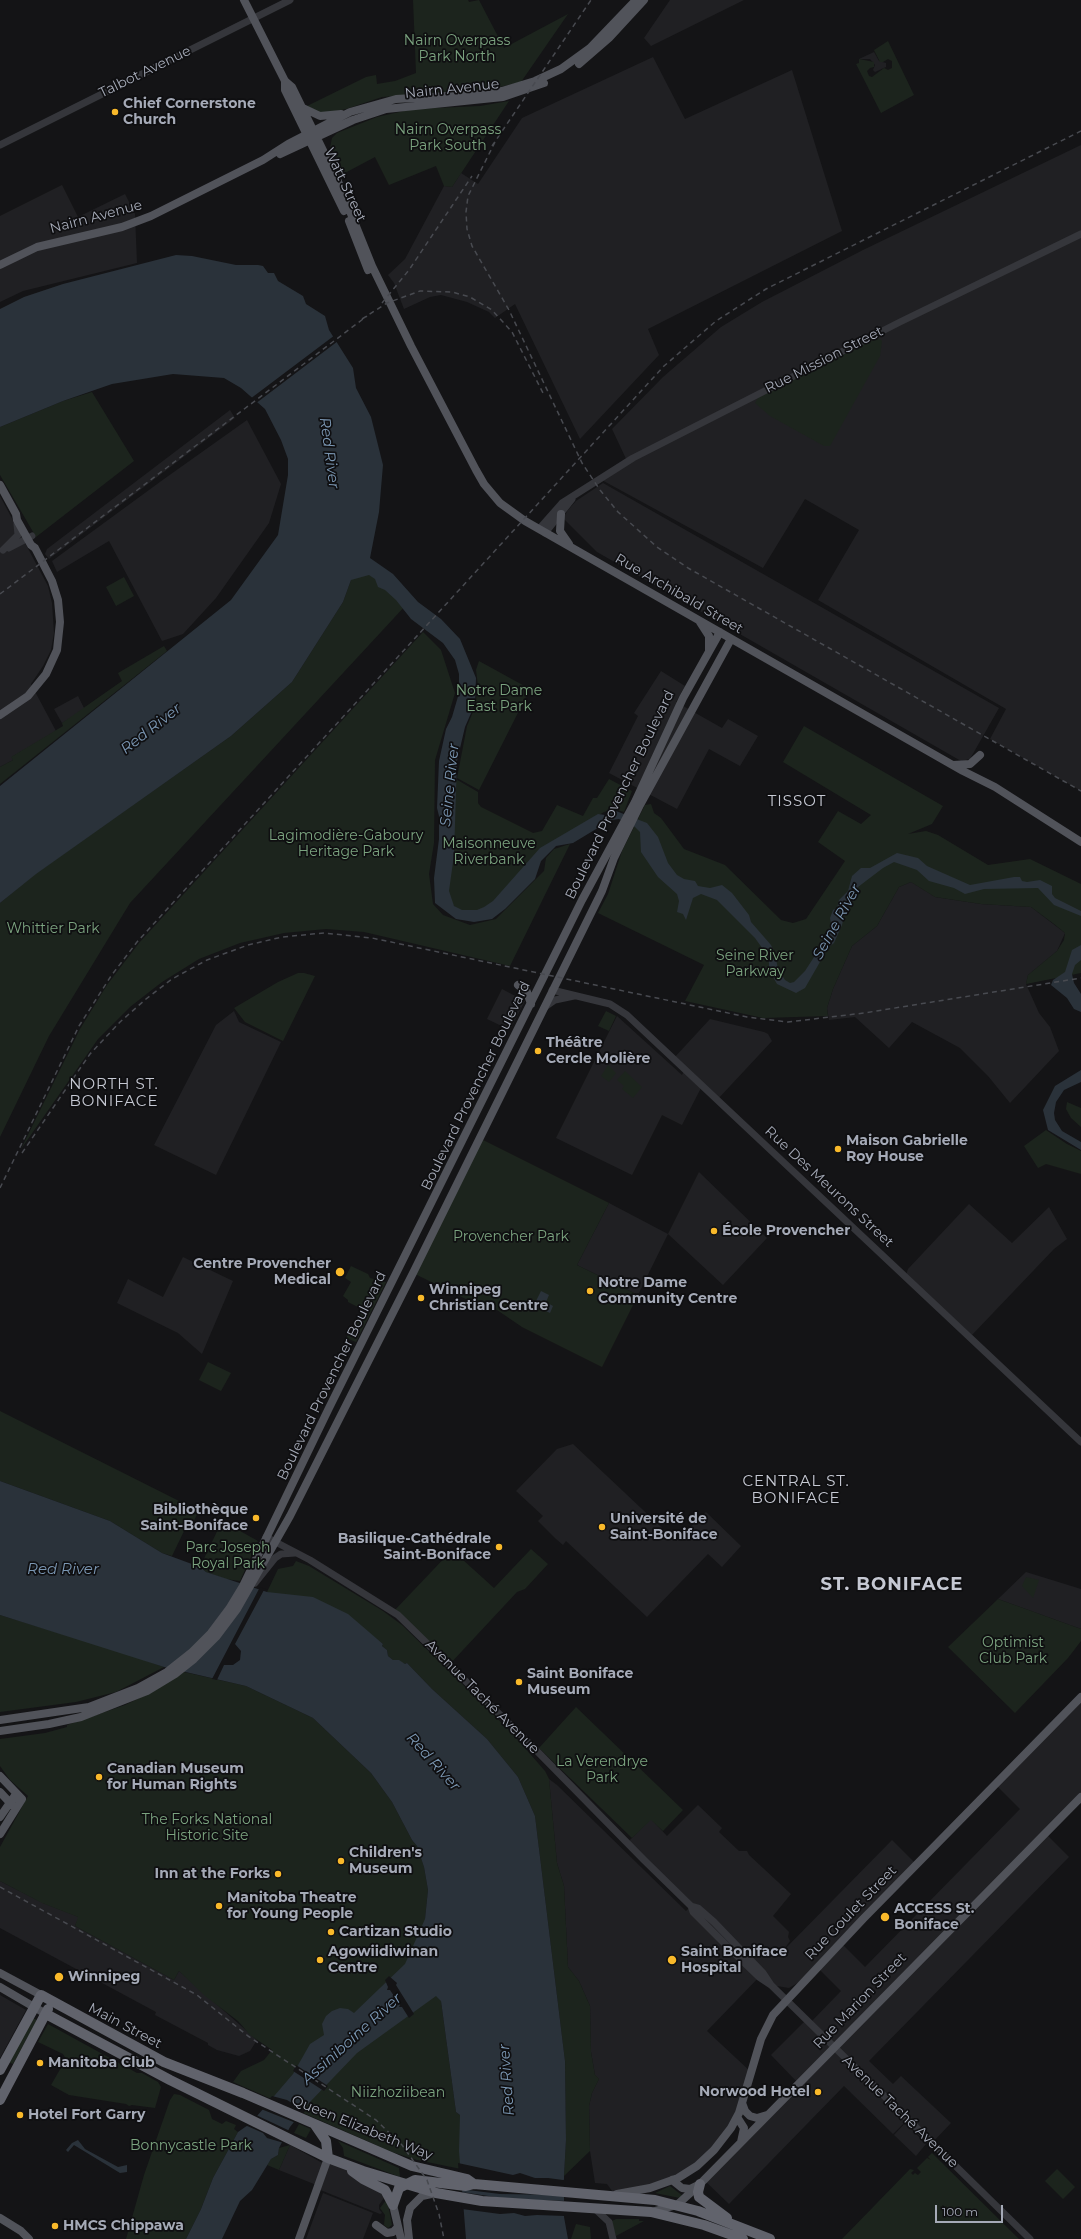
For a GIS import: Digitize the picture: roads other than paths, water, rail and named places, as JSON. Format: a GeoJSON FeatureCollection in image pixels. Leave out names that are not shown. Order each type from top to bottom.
{"type":"FeatureCollection","features":[{"type":"Feature","properties":{"kind":"highway","name":"Main Street"},"geometry":{"type":"LineString","coordinates":[[40,1995],[164,2062],[242,2093]]}},
{"type":"Feature","properties":{"kind":"highway"},"geometry":{"type":"LineString","coordinates":[[1,2067],[40,1995]]}},
{"type":"Feature","properties":{"kind":"highway"},"geometry":{"type":"LineString","coordinates":[[0,2100],[52,2002]]}},
{"type":"Feature","properties":{"kind":"highway","name":"Main Street"},"geometry":{"type":"LineString","coordinates":[[46,2014],[139,2063],[301,2143],[328,2158]]}},
{"type":"Feature","properties":{"kind":"highway"},"geometry":{"type":"LineString","coordinates":[[139,2063],[154,2065],[164,2062]]}},
{"type":"Feature","properties":{"kind":"highway","name":"Queen Elizabeth Way"},"geometry":{"type":"LineString","coordinates":[[242,2093],[448,2180],[467,2179],[474,2184],[615,2195],[676,2204],[716,2217],[734,2225]]}},
{"type":"Feature","properties":{"kind":"highway"},"geometry":{"type":"LineString","coordinates":[[312,2123],[326,2141],[328,2158],[404,2184],[436,2193],[516,2204],[592,2207],[651,2212],[704,2225],[743,2239]]}},
{"type":"Feature","properties":{"kind":"highway"},"geometry":{"type":"LineString","coordinates":[[345,2164],[363,2179],[385,2190],[393,2205]]}},
{"type":"Feature","properties":{"kind":"highway"},"geometry":{"type":"LineString","coordinates":[[393,2205],[396,2193],[404,2184],[417,2179],[448,2180]]}},
{"type":"Feature","properties":{"kind":"highway"},"geometry":{"type":"LineString","coordinates":[[700,2184],[698,2192],[701,2199],[734,2225],[770,2239]]}},
{"type":"Feature","properties":{"kind":"highway"},"geometry":{"type":"LineString","coordinates":[[704,2225],[716,2217]]}},
{"type":"Feature","properties":{"kind":"main road","name":"Watt Street"},"geometry":{"type":"LineString","coordinates":[[244,0],[285,81],[292,87],[302,107],[311,136],[326,157],[385,298]]}},
{"type":"Feature","properties":{"kind":"main road","name":"Nairn Avenue"},"geometry":{"type":"LineString","coordinates":[[607,35],[636,0]]}},
{"type":"Feature","properties":{"kind":"main road","name":"Nairn Avenue"},"geometry":{"type":"LineString","coordinates":[[311,136],[386,109],[502,91],[535,81],[574,60],[607,35],[644,0]]}},
{"type":"Feature","properties":{"kind":"main road","name":"Watt Street"},"geometry":{"type":"LineString","coordinates":[[285,81],[285,90],[311,136],[344,210],[366,267],[385,298]]}},
{"type":"Feature","properties":{"kind":"main road","name":"Nairn Avenue"},"geometry":{"type":"LineString","coordinates":[[0,265],[37,247],[138,222],[311,136],[350,112],[396,99],[449,99]]}},
{"type":"Feature","properties":{"kind":"main road"},"geometry":{"type":"LineString","coordinates":[[302,107],[313,114],[320,116],[350,112]]}},
{"type":"Feature","properties":{"kind":"main road"},"geometry":{"type":"LineString","coordinates":[[326,157],[325,145],[327,137],[337,127]]}},
{"type":"Feature","properties":{"kind":"main road","name":"Rue Archibald Street"},"geometry":{"type":"LineString","coordinates":[[385,298],[434,387],[484,484],[510,512],[963,771],[968,777],[992,791],[1000,792],[1041,815],[1081,842]]}},
{"type":"Feature","properties":{"kind":"main road"},"geometry":{"type":"LineString","coordinates":[[0,485],[16,517],[30,537],[58,595],[60,622],[59,643],[49,668],[37,687],[21,702],[0,715]]}},
{"type":"Feature","properties":{"kind":"main road"},"geometry":{"type":"LineString","coordinates":[[561,514],[561,533],[572,548]]}},
{"type":"Feature","properties":{"kind":"main road"},"geometry":{"type":"LineString","coordinates":[[697,618],[708,633],[709,651]]}},
{"type":"Feature","properties":{"kind":"main road","name":"Boulevard Provencher Boulevard"},"geometry":{"type":"LineString","coordinates":[[637,803],[682,698],[720,632]]}},
{"type":"Feature","properties":{"kind":"main road","name":"Boulevard Provencher Boulevard"},"geometry":{"type":"LineString","coordinates":[[0,1720],[89,1707],[138,1688],[178,1664],[211,1633],[239,1593],[539,988],[609,861],[637,803],[731,639]]}},
{"type":"Feature","properties":{"kind":"main road"},"geometry":{"type":"LineString","coordinates":[[721,658],[736,648],[752,650]]}},
{"type":"Feature","properties":{"kind":"main road"},"geometry":{"type":"LineString","coordinates":[[952,765],[970,764],[980,755]]}},
{"type":"Feature","properties":{"kind":"main road","name":"Boulevard Provencher Boulevard"},"geometry":{"type":"LineString","coordinates":[[0,1731],[49,1724],[81,1717],[147,1690],[186,1665],[205,1648],[227,1624],[271,1557],[275,1542],[413,1273],[602,891],[609,861]]}},
{"type":"Feature","properties":{"kind":"main road"},"geometry":{"type":"LineString","coordinates":[[518,984],[527,992],[531,1004]]}},
{"type":"Feature","properties":{"kind":"main road","name":"Rue Des Meurons Street"},"geometry":{"type":"LineString","coordinates":[[539,988],[552,990]]}},
{"type":"Feature","properties":{"kind":"main road","name":"Rue Goulet Street"},"geometry":{"type":"LineString","coordinates":[[615,2195],[650,2188],[672,2180],[690,2171],[709,2155],[725,2137],[737,2117],[763,2032],[773,2015],[1081,1697]]}},
{"type":"Feature","properties":{"kind":"main road"},"geometry":{"type":"LineString","coordinates":[[0,1776],[19,1796]]}},
{"type":"Feature","properties":{"kind":"main road"},"geometry":{"type":"LineString","coordinates":[[0,1792],[15,1808]]}},
{"type":"Feature","properties":{"kind":"main road"},"geometry":{"type":"LineString","coordinates":[[0,1817],[8,1802],[19,1796]]}},
{"type":"Feature","properties":{"kind":"main road"},"geometry":{"type":"LineString","coordinates":[[0,1834],[15,1808],[19,1796]]}},
{"type":"Feature","properties":{"kind":"main road","name":"Rue Marion Street"},"geometry":{"type":"LineString","coordinates":[[651,2212],[676,2204],[700,2184],[1081,1797]]}},
{"type":"Feature","properties":{"kind":"main road","name":"Main Street"},"geometry":{"type":"LineString","coordinates":[[0,1973],[40,1995]]}},
{"type":"Feature","properties":{"kind":"main road","name":"Main Street"},"geometry":{"type":"LineString","coordinates":[[0,1988],[46,2014]]}},
{"type":"Feature","properties":{"kind":"main road"},"geometry":{"type":"LineString","coordinates":[[742,2103],[745,2111],[750,2116],[757,2118],[768,2115]]}},
{"type":"Feature","properties":{"kind":"main road"},"geometry":{"type":"LineString","coordinates":[[737,2117],[744,2128],[741,2142]]}},
{"type":"Feature","properties":{"kind":"main road"},"geometry":{"type":"LineString","coordinates":[[299,2239],[328,2158]]}},
{"type":"Feature","properties":{"kind":"main road"},"geometry":{"type":"LineString","coordinates":[[672,2180],[678,2187],[685,2189],[700,2184]]}},
{"type":"Feature","properties":{"kind":"main road"},"geometry":{"type":"LineString","coordinates":[[409,2239],[406,2220],[410,2208],[422,2196],[436,2193]]}},
{"type":"Feature","properties":{"kind":"main road"},"geometry":{"type":"LineString","coordinates":[[393,2205],[401,2239]]}},
{"type":"Feature","properties":{"kind":"main road"},"geometry":{"type":"LineString","coordinates":[[0,2218],[21,2231],[29,2239]]}},
{"type":"Feature","properties":{"kind":"main road"},"geometry":{"type":"LineString","coordinates":[[376,2226],[387,2233],[393,2232],[398,2227]]}},
{"type":"Feature","properties":{"kind":"street","name":"Talbot Avenue"},"geometry":{"type":"LineString","coordinates":[[0,145],[290,0]]}},
{"type":"Feature","properties":{"kind":"street","name":"Rue Mission Street"},"geometry":{"type":"LineString","coordinates":[[542,531],[557,508],[633,458],[993,275],[1081,234]]}},
{"type":"Feature","properties":{"kind":"street","name":"Rue Mission Street"},"geometry":{"type":"LineString","coordinates":[[542,531],[561,514],[573,497]]}},
{"type":"Feature","properties":{"kind":"street"},"geometry":{"type":"LineString","coordinates":[[2,551],[18,535],[16,517]]}},
{"type":"Feature","properties":{"kind":"street"},"geometry":{"type":"LineString","coordinates":[[2,551],[30,537]]}},
{"type":"Feature","properties":{"kind":"street","name":"Rue Des Meurons Street"},"geometry":{"type":"LineString","coordinates":[[552,990],[613,1005],[627,1015],[1081,1442]]}},
{"type":"Feature","properties":{"kind":"street"},"geometry":{"type":"LineString","coordinates":[[542,1010],[555,1000],[578,996]]}},
{"type":"Feature","properties":{"kind":"street","name":"Avenue Taché Avenue"},"geometry":{"type":"LineString","coordinates":[[266,1537],[398,1615],[691,1906],[693,1912],[763,1973],[771,1985],[786,2000],[1030,2239]]}},
{"type":"Feature","properties":{"kind":"street"},"geometry":{"type":"LineString","coordinates":[[271,1557],[281,1554],[295,1553]]}},
{"type":"Feature","properties":{"kind":"street"},"geometry":{"type":"LineString","coordinates":[[1,2067],[14,2073]]}},
{"type":"Feature","properties":{"kind":"street"},"geometry":{"type":"LineString","coordinates":[[592,2207],[609,2222],[613,2239]]}},
{"type":"Feature","properties":{"kind":"water","name":"Red River"},"geometry":{"type":"Polygon","coordinates":[[[176,255],[192,256],[236,265],[258,265],[263,266],[268,273],[274,273],[278,281],[303,296],[306,304],[325,316],[329,330],[353,368],[356,388],[371,417],[383,465],[379,512],[370,558],[393,574],[418,602],[441,619],[460,639],[476,678],[475,704],[465,727],[457,761],[454,855],[449,891],[454,906],[462,910],[477,910],[484,907],[493,901],[540,848],[598,814],[605,815],[616,811],[647,823],[658,837],[668,863],[677,875],[684,879],[695,881],[698,886],[710,888],[722,885],[732,893],[749,915],[751,922],[771,945],[775,954],[778,969],[785,980],[790,983],[794,982],[805,971],[827,937],[833,910],[837,908],[839,900],[848,891],[852,876],[861,868],[870,868],[897,853],[918,858],[927,866],[970,885],[1014,877],[1020,877],[1022,881],[1027,882],[1040,880],[1052,886],[1052,894],[1055,898],[1081,911],[1081,916],[1054,905],[1038,888],[984,889],[965,894],[954,888],[929,881],[917,870],[894,862],[883,868],[858,887],[847,904],[842,925],[834,943],[828,948],[805,988],[796,993],[777,984],[769,970],[769,963],[765,952],[755,938],[717,900],[701,894],[693,898],[686,920],[683,914],[677,912],[679,901],[677,894],[658,877],[641,852],[640,832],[635,827],[619,819],[611,820],[573,843],[556,846],[541,861],[535,879],[505,909],[492,919],[474,922],[456,919],[435,903],[434,878],[439,839],[439,816],[437,808],[439,761],[446,729],[452,717],[459,693],[459,674],[455,660],[443,643],[411,619],[396,600],[385,590],[378,587],[375,579],[369,575],[351,580],[343,602],[292,682],[231,736],[36,874],[0,903],[0,786],[231,600],[278,535],[288,475],[288,459],[281,440],[265,409],[241,388],[224,378],[173,374],[112,384],[63,401],[0,427],[0,309],[24,297],[63,284],[176,255]]]}},
{"type":"Feature","properties":{"kind":"water"},"geometry":{"type":"Polygon","coordinates":[[[1081,945],[1081,960],[1075,965],[1072,974],[1074,983],[1081,994],[1081,1012],[1074,1009],[1067,998],[1051,985],[1053,980],[1065,972],[1072,950],[1081,945]]]}},
{"type":"Feature","properties":{"kind":"water"},"geometry":{"type":"Polygon","coordinates":[[[1081,1070],[1081,1082],[1064,1090],[1056,1102],[1054,1113],[1055,1120],[1062,1131],[1081,1142],[1081,1150],[1048,1130],[1043,1110],[1055,1086],[1081,1070]]]}},
{"type":"Feature","properties":{"kind":"water"},"geometry":{"type":"Polygon","coordinates":[[[541,1291],[549,1295],[546,1302],[553,1306],[550,1313],[534,1305],[541,1291]]]}},
{"type":"Feature","properties":{"kind":"water","name":"Red River"},"geometry":{"type":"Polygon","coordinates":[[[0,1481],[110,1521],[162,1553],[200,1567],[206,1572],[267,1592],[313,1597],[348,1614],[383,1644],[382,1646],[387,1650],[388,1656],[393,1660],[399,1660],[405,1664],[407,1663],[432,1689],[487,1739],[518,1777],[535,1816],[565,2061],[566,2140],[564,2217],[568,2239],[466,2239],[459,2151],[460,2115],[456,2112],[441,2001],[436,1996],[357,2053],[309,2103],[290,2127],[279,2148],[278,2155],[271,2159],[252,2190],[240,2201],[222,2239],[186,2239],[201,2209],[213,2178],[238,2132],[251,2123],[293,2074],[310,2044],[324,2035],[322,2024],[326,2016],[332,2011],[340,2008],[348,2009],[354,2013],[405,1964],[425,1919],[428,1890],[424,1867],[417,1846],[412,1840],[392,1802],[371,1773],[313,1718],[246,1686],[164,1667],[0,1615],[0,1481]]]}},
{"type":"Feature","properties":{"kind":"water"},"geometry":{"type":"Polygon","coordinates":[[[78,2140],[85,2149],[118,2167],[127,2165],[127,2172],[120,2173],[74,2145],[68,2152],[66,2150],[72,2143],[78,2140]]]}},
{"type":"Feature","properties":{"kind":"railway"},"geometry":{"type":"LineString","coordinates":[[492,146],[591,0]]}},
{"type":"Feature","properties":{"kind":"railway"},"geometry":{"type":"LineString","coordinates":[[0,1188],[79,1026],[111,976],[137,942],[664,366],[716,321],[766,289],[1081,131]]}},
{"type":"Feature","properties":{"kind":"railway"},"geometry":{"type":"LineString","coordinates":[[495,142],[468,196],[466,212],[467,229],[472,246],[509,310],[582,463],[600,490],[618,512],[657,547],[688,568],[1081,791]]}},
{"type":"Feature","properties":{"kind":"railway"},"geometry":{"type":"LineString","coordinates":[[382,303],[409,270],[472,176]]}},
{"type":"Feature","properties":{"kind":"railway"},"geometry":{"type":"LineString","coordinates":[[362,319],[387,303],[420,291],[452,292],[470,297],[492,310],[512,332],[543,393]]}},
{"type":"Feature","properties":{"kind":"railway"},"geometry":{"type":"LineString","coordinates":[[0,594],[367,316]]}},
{"type":"Feature","properties":{"kind":"railway"},"geometry":{"type":"LineString","coordinates":[[22,1153],[90,1054],[120,1022],[146,999],[172,979],[207,960],[248,945],[282,937],[324,933],[372,938],[747,1017],[788,1022],[864,1013],[1081,978]]}},
{"type":"Feature","properties":{"kind":"railway"},"geometry":{"type":"LineString","coordinates":[[0,1887],[197,1995],[248,2036],[376,2120],[402,2145],[427,2180],[439,2214],[444,2239]]}},
{"type":"Feature","properties":{"kind":"place","name":"Chief Cornerstone Church"},"geometry":{"type":"Point","coordinates":[115,112]}},
{"type":"Feature","properties":{"kind":"place","name":"Théâtre Cercle Molière"},"geometry":{"type":"Point","coordinates":[538,1051]}},
{"type":"Feature","properties":{"kind":"place","name":"Maison Gabrielle Roy House"},"geometry":{"type":"Point","coordinates":[838,1149]}},
{"type":"Feature","properties":{"kind":"place","name":"École Provencher"},"geometry":{"type":"Point","coordinates":[714,1231]}},
{"type":"Feature","properties":{"kind":"place","name":"Centre Provencher Medical"},"geometry":{"type":"Point","coordinates":[340,1272]}},
{"type":"Feature","properties":{"kind":"place","name":"Notre Dame Community Centre"},"geometry":{"type":"Point","coordinates":[590,1291]}},
{"type":"Feature","properties":{"kind":"place","name":"Winnipeg Christian Centre"},"geometry":{"type":"Point","coordinates":[421,1298]}},
{"type":"Feature","properties":{"kind":"place","name":"Bibliothèque Saint-Boniface"},"geometry":{"type":"Point","coordinates":[256,1518]}},
{"type":"Feature","properties":{"kind":"place","name":"Université de Saint-Boniface"},"geometry":{"type":"Point","coordinates":[602,1527]}},
{"type":"Feature","properties":{"kind":"place","name":"Basilique-Cathédrale Saint-Boniface"},"geometry":{"type":"Point","coordinates":[499,1547]}},
{"type":"Feature","properties":{"kind":"place","name":"Saint Boniface Museum"},"geometry":{"type":"Point","coordinates":[519,1682]}},
{"type":"Feature","properties":{"kind":"place","name":"Canadian Museum for Human Rights"},"geometry":{"type":"Point","coordinates":[99,1777]}},
{"type":"Feature","properties":{"kind":"place","name":"Children's Museum"},"geometry":{"type":"Point","coordinates":[341,1861]}},
{"type":"Feature","properties":{"kind":"place","name":"Inn at the Forks"},"geometry":{"type":"Point","coordinates":[278,1874]}},
{"type":"Feature","properties":{"kind":"place","name":"Manitoba Theatre for Young People"},"geometry":{"type":"Point","coordinates":[219,1906]}},
{"type":"Feature","properties":{"kind":"place","name":"ACCESS St. Boniface"},"geometry":{"type":"Point","coordinates":[885,1917]}},
{"type":"Feature","properties":{"kind":"place","name":"Cartizan Studio"},"geometry":{"type":"Point","coordinates":[331,1932]}},
{"type":"Feature","properties":{"kind":"place","name":"Agowiidiwinan Centre"},"geometry":{"type":"Point","coordinates":[320,1960]}},
{"type":"Feature","properties":{"kind":"place","name":"Saint Boniface Hospital"},"geometry":{"type":"Point","coordinates":[672,1960]}},
{"type":"Feature","properties":{"kind":"place","name":"Winnipeg"},"geometry":{"type":"Point","coordinates":[59,1977]}},
{"type":"Feature","properties":{"kind":"place","name":"Manitoba Club"},"geometry":{"type":"Point","coordinates":[40,2063]}},
{"type":"Feature","properties":{"kind":"place","name":"Norwood Hotel"},"geometry":{"type":"Point","coordinates":[818,2092]}},
{"type":"Feature","properties":{"kind":"place","name":"Hotel Fort Garry"},"geometry":{"type":"Point","coordinates":[20,2115]}},
{"type":"Feature","properties":{"kind":"place","name":"HMCS Chippawa"},"geometry":{"type":"Point","coordinates":[55,2226]}},
{"type":"Feature","properties":{"kind":"district","name":"TISSOT"},"geometry":{"type":"Point","coordinates":[797,802]}},
{"type":"Feature","properties":{"kind":"district","name":"NORTH ST. BONIFACE"},"geometry":{"type":"Point","coordinates":[114,1094]}},
{"type":"Feature","properties":{"kind":"district","name":"CENTRAL ST. BONIFACE"},"geometry":{"type":"Point","coordinates":[796,1490]}},
{"type":"Feature","properties":{"kind":"district","name":"ST. BONIFACE"},"geometry":{"type":"Point","coordinates":[892,1585]}},
{"type":"Feature","properties":{"kind":"park label","name":"Nairn Overpass Park North"},"geometry":{"type":"Point","coordinates":[457,50]}},
{"type":"Feature","properties":{"kind":"park label","name":"Nairn Overpass Park South"},"geometry":{"type":"Point","coordinates":[448,138]}},
{"type":"Feature","properties":{"kind":"park label","name":"Notre Dame East Park"},"geometry":{"type":"Point","coordinates":[499,700]}},
{"type":"Feature","properties":{"kind":"park label","name":"Lagimodière-Gaboury Heritage Park"},"geometry":{"type":"Point","coordinates":[346,844]}},
{"type":"Feature","properties":{"kind":"park label","name":"Maisonneuve Riverbank"},"geometry":{"type":"Point","coordinates":[489,852]}},
{"type":"Feature","properties":{"kind":"park label","name":"Whittier Park"},"geometry":{"type":"Point","coordinates":[53,929]}},
{"type":"Feature","properties":{"kind":"park label","name":"Seine River Parkway"},"geometry":{"type":"Point","coordinates":[755,964]}},
{"type":"Feature","properties":{"kind":"park label","name":"Provencher Park"},"geometry":{"type":"Point","coordinates":[511,1237]}},
{"type":"Feature","properties":{"kind":"park label","name":"Parc Joseph Royal Park"},"geometry":{"type":"Point","coordinates":[228,1556]}},
{"type":"Feature","properties":{"kind":"park label","name":"Optimist Club Park"},"geometry":{"type":"Point","coordinates":[1013,1652]}},
{"type":"Feature","properties":{"kind":"park label","name":"La Verendrye Park"},"geometry":{"type":"Point","coordinates":[602,1770]}},
{"type":"Feature","properties":{"kind":"park label","name":"The Forks National Historic Site"},"geometry":{"type":"Point","coordinates":[207,1828]}},
{"type":"Feature","properties":{"kind":"park label","name":"Niizhoziibean"},"geometry":{"type":"Point","coordinates":[398,2093]}},
{"type":"Feature","properties":{"kind":"park label","name":"Bonnycastle Park"},"geometry":{"type":"Point","coordinates":[191,2146]}},
{"type":"Feature","properties":{"kind":"water label","name":"Seine River"},"geometry":{"type":"Point","coordinates":[450,785]}},
{"type":"Feature","properties":{"kind":"water label","name":"Seine River"},"geometry":{"type":"Point","coordinates":[837,922]}},
{"type":"Feature","properties":{"kind":"water label","name":"Assiniboine River"},"geometry":{"type":"Point","coordinates":[352,2039]}}]}
